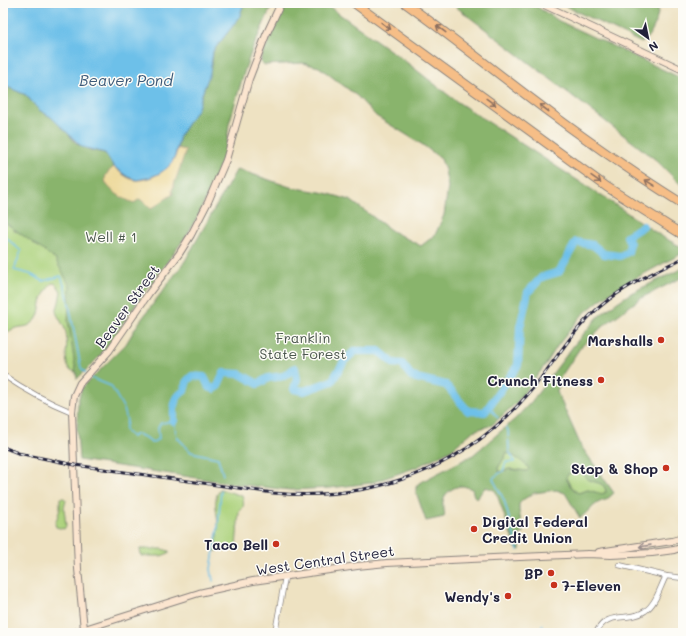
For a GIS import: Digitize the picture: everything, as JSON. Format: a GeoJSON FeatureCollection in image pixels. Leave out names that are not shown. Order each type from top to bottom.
{"type":"FeatureCollection","features":[{"type":"Feature","properties":{"kind":"highway"},"geometry":{"type":"LineString","coordinates":[[354,3],[607,187],[683,235]]}},
{"type":"Feature","properties":{"kind":"highway"},"geometry":{"type":"LineString","coordinates":[[405,3],[439,27],[591,143],[646,181],[683,204]]}},
{"type":"Feature","properties":{"kind":"main road","name":"Beaver Street"},"geometry":{"type":"LineString","coordinates":[[81,631],[72,412],[73,398],[76,390],[87,375],[109,351],[149,293],[180,254],[191,235],[208,202],[226,160],[249,79],[266,35],[281,3]]}},
{"type":"Feature","properties":{"kind":"main road"},"geometry":{"type":"LineString","coordinates":[[540,3],[683,70]]}},
{"type":"Feature","properties":{"kind":"main road","name":"West Central Street"},"geometry":{"type":"LineString","coordinates":[[588,554],[683,538]]}},
{"type":"Feature","properties":{"kind":"main road","name":"West Central Street"},"geometry":{"type":"LineString","coordinates":[[72,633],[199,593],[253,581],[387,562],[652,553],[674,550],[683,547]]}},
{"type":"Feature","properties":{"kind":"street"},"geometry":{"type":"LineString","coordinates":[[3,375],[50,404],[72,412]]}},
{"type":"Feature","properties":{"kind":"street"},"geometry":{"type":"LineString","coordinates":[[619,565],[666,576],[683,578]]}},
{"type":"Feature","properties":{"kind":"street"},"geometry":{"type":"LineString","coordinates":[[596,633],[604,622],[612,618],[634,616],[647,610],[654,600],[666,576]]}},
{"type":"Feature","properties":{"kind":"street"},"geometry":{"type":"LineString","coordinates":[[275,633],[285,577]]}},
{"type":"Feature","properties":{"kind":"green space","name":"Well # 1"},"geometry":{"type":"Polygon","coordinates":[[[244,3],[273,3],[245,69],[229,124],[226,151],[199,214],[187,235],[131,311],[104,351],[77,379],[68,321],[70,286],[55,259],[3,221],[3,85],[26,95],[39,110],[51,117],[62,127],[77,144],[90,150],[105,153],[114,167],[123,174],[136,180],[156,175],[167,168],[175,157],[180,135],[198,108],[212,63],[213,51],[239,18],[244,3]]]}},
{"type":"Feature","properties":{"kind":"green space","name":"Franklin State Forest"},"geometry":{"type":"Polygon","coordinates":[[[287,3],[324,3],[405,61],[456,101],[661,236],[683,248],[683,253],[619,287],[582,315],[558,345],[546,364],[516,403],[492,425],[473,431],[452,449],[417,467],[371,483],[330,488],[290,490],[236,484],[79,460],[77,429],[78,401],[82,388],[126,344],[138,324],[185,261],[237,169],[290,187],[326,193],[350,200],[392,231],[421,246],[435,235],[444,215],[448,187],[445,170],[441,159],[423,145],[376,116],[357,96],[319,67],[303,63],[265,65],[261,62],[261,57],[287,3]]]}},
{"type":"Feature","properties":{"kind":"green space"},"geometry":{"type":"Polygon","coordinates":[[[451,3],[531,3],[559,21],[683,79],[683,187],[656,160],[451,3]]]}},
{"type":"Feature","properties":{"kind":"green space"},"geometry":{"type":"Polygon","coordinates":[[[559,3],[659,3],[655,25],[650,34],[642,43],[559,3]]]}},
{"type":"Feature","properties":{"kind":"green space"},"geometry":{"type":"Polygon","coordinates":[[[3,90],[14,231],[23,233],[69,257],[78,373],[69,369],[66,360],[66,332],[56,312],[61,291],[56,284],[52,283],[45,293],[37,319],[34,322],[27,326],[12,330],[3,336],[3,90]]]}},
{"type":"Feature","properties":{"kind":"green space"},"geometry":{"type":"Polygon","coordinates":[[[683,268],[683,277],[641,298],[603,326],[580,348],[560,378],[557,392],[581,446],[614,493],[606,500],[595,505],[580,518],[565,493],[556,490],[534,493],[524,499],[519,504],[523,532],[520,534],[520,550],[517,549],[513,543],[496,492],[486,487],[477,499],[474,496],[472,489],[459,486],[453,489],[445,495],[444,498],[444,517],[426,521],[416,492],[416,487],[419,483],[473,455],[515,419],[532,401],[574,345],[599,316],[631,293],[683,268]],[[507,453],[498,468],[499,472],[509,469],[527,471],[529,469],[519,460],[507,453]],[[577,471],[568,474],[566,478],[571,487],[578,493],[588,490],[602,494],[606,492],[602,484],[591,481],[577,471]]]}},
{"type":"Feature","properties":{"kind":"green space"},"geometry":{"type":"Polygon","coordinates":[[[507,453],[519,460],[529,469],[527,471],[509,469],[499,472],[498,468],[507,453]]]}},
{"type":"Feature","properties":{"kind":"green space"},"geometry":{"type":"Polygon","coordinates":[[[577,471],[591,481],[602,484],[606,492],[602,494],[588,490],[578,493],[571,487],[566,478],[568,474],[577,471]]]}},
{"type":"Feature","properties":{"kind":"green space"},"geometry":{"type":"Polygon","coordinates":[[[220,489],[242,496],[244,505],[239,512],[236,547],[232,549],[215,551],[218,529],[216,498],[220,489]]]}},
{"type":"Feature","properties":{"kind":"green space"},"geometry":{"type":"Polygon","coordinates":[[[60,498],[64,498],[66,500],[64,508],[66,526],[64,529],[56,527],[55,524],[60,509],[60,498]]]}},
{"type":"Feature","properties":{"kind":"green space"},"geometry":{"type":"Polygon","coordinates":[[[140,549],[162,549],[169,551],[169,553],[161,556],[141,556],[140,549]]]}},
{"type":"Feature","properties":{"kind":"sand"},"geometry":{"type":"Polygon","coordinates":[[[177,148],[186,150],[172,191],[173,194],[151,209],[140,199],[134,203],[121,197],[108,187],[105,179],[106,175],[114,167],[129,178],[135,180],[147,179],[158,174],[172,162],[177,148]]]}},
{"type":"Feature","properties":{"kind":"water","name":"Beaver Pond"},"geometry":{"type":"Polygon","coordinates":[[[3,3],[244,3],[239,18],[213,51],[210,73],[198,108],[180,135],[175,156],[171,164],[160,173],[151,177],[137,180],[128,177],[114,167],[105,153],[82,147],[51,117],[39,110],[26,95],[3,85],[3,3]]]}},
{"type":"Feature","properties":{"kind":"waterway"},"geometry":{"type":"LineString","coordinates":[[174,421],[174,408],[177,397],[184,391],[187,381],[192,376],[204,377],[209,387],[214,389],[218,386],[224,373],[240,374],[258,384],[268,378],[284,376],[295,368],[297,379],[294,389],[304,391],[332,381],[345,360],[355,351],[379,351],[393,363],[402,364],[412,377],[446,385],[468,411],[485,412],[518,365],[520,327],[528,292],[542,277],[559,272],[576,242],[593,245],[604,254],[620,256],[628,252],[630,244],[627,236],[643,226]]}},
{"type":"Feature","properties":{"kind":"waterway"},"geometry":{"type":"LineString","coordinates":[[3,235],[21,251],[14,270],[30,274],[43,281],[61,276],[67,294],[81,368],[86,373]]}},
{"type":"Feature","properties":{"kind":"waterway"},"geometry":{"type":"LineString","coordinates":[[89,376],[111,386],[124,409],[127,421],[125,430],[132,437],[137,434],[147,438],[151,443],[159,439],[158,428],[161,423],[174,421],[177,437],[191,452],[218,458],[223,475]]}},
{"type":"Feature","properties":{"kind":"waterway"},"geometry":{"type":"LineString","coordinates":[[489,406],[498,418]]}},
{"type":"Feature","properties":{"kind":"waterway"},"geometry":{"type":"LineString","coordinates":[[506,427],[508,430],[509,451],[514,462],[506,462],[503,471],[493,479],[504,500],[518,550]]}},
{"type":"Feature","properties":{"kind":"waterway"},"geometry":{"type":"LineString","coordinates":[[213,581],[211,569],[218,527],[221,490]]}},
{"type":"Feature","properties":{"kind":"waterway"},"geometry":{"type":"LineString","coordinates":[[542,625],[544,633]]}},
{"type":"Feature","properties":{"kind":"railway"},"geometry":{"type":"LineString","coordinates":[[3,447],[18,453],[75,465],[273,493],[309,494],[345,492],[380,486],[413,475],[445,461],[475,442],[503,420],[529,393],[572,336],[591,314],[611,298],[631,285],[683,258]]}},
{"type":"Feature","properties":{"kind":"place","name":"Marshalls"},"geometry":{"type":"Point","coordinates":[661,340]}},
{"type":"Feature","properties":{"kind":"place","name":"Crunch Fitness"},"geometry":{"type":"Point","coordinates":[601,380]}},
{"type":"Feature","properties":{"kind":"place","name":"Stop & Shop"},"geometry":{"type":"Point","coordinates":[666,468]}},
{"type":"Feature","properties":{"kind":"place","name":"Digital Federal Credit Union"},"geometry":{"type":"Point","coordinates":[474,529]}},
{"type":"Feature","properties":{"kind":"place","name":"Taco Bell"},"geometry":{"type":"Point","coordinates":[276,544]}},
{"type":"Feature","properties":{"kind":"place","name":"BP"},"geometry":{"type":"Point","coordinates":[551,573]}},
{"type":"Feature","properties":{"kind":"place","name":"7-Eleven"},"geometry":{"type":"Point","coordinates":[554,585]}},
{"type":"Feature","properties":{"kind":"place","name":"Wendy's"},"geometry":{"type":"Point","coordinates":[508,596]}}]}
